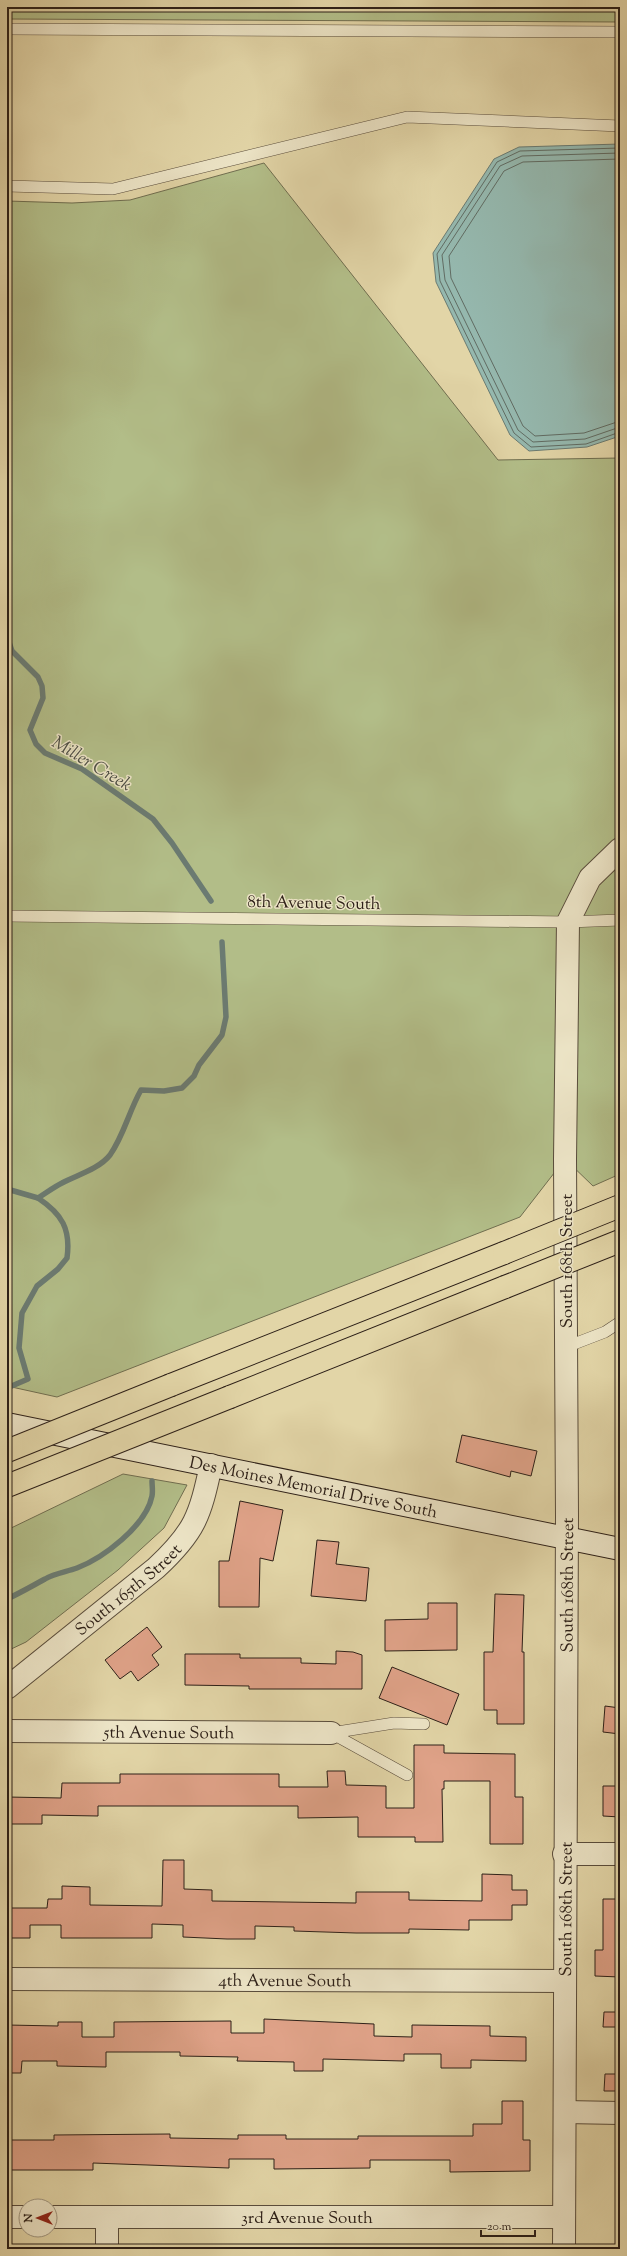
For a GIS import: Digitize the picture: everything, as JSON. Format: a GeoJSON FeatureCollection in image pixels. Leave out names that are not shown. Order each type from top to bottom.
{"type":"FeatureCollection","features":[{"type":"Feature","properties":{"kind":"highway"},"geometry":{"type":"LineString","coordinates":[[7,1451],[620,1206]]}},
{"type":"Feature","properties":{"kind":"highway"},"geometry":{"type":"LineString","coordinates":[[7,1486],[620,1241]]}},
{"type":"Feature","properties":{"kind":"street"},"geometry":{"type":"LineString","coordinates":[[568,922],[590,878],[620,849]]}},
{"type":"Feature","properties":{"kind":"street","name":"South 168th Street"},"geometry":{"type":"LineString","coordinates":[[564,2249],[568,922]]}},
{"type":"Feature","properties":{"kind":"street","name":"Des Moines Memorial Drive South"},"geometry":{"type":"LineString","coordinates":[[7,1424],[620,1549]]}},
{"type":"Feature","properties":{"kind":"street","name":"South 165th Street"},"geometry":{"type":"LineString","coordinates":[[7,1688],[156,1568],[177,1549],[190,1532],[202,1506],[211,1465]]}},
{"type":"Feature","properties":{"kind":"street","name":"5th Avenue South"},"geometry":{"type":"LineString","coordinates":[[7,1731],[331,1733]]}},
{"type":"Feature","properties":{"kind":"street"},"geometry":{"type":"LineString","coordinates":[[564,1854],[620,1854]]}},
{"type":"Feature","properties":{"kind":"street","name":"4th Avenue South"},"geometry":{"type":"LineString","coordinates":[[7,1979],[564,1981]]}},
{"type":"Feature","properties":{"kind":"street"},"geometry":{"type":"LineString","coordinates":[[565,2112],[620,2112]]}},
{"type":"Feature","properties":{"kind":"street"},"geometry":{"type":"LineString","coordinates":[[7,2217],[18,2217]]}},
{"type":"Feature","properties":{"kind":"street","name":"3rd Avenue South"},"geometry":{"type":"LineString","coordinates":[[58,2217],[564,2217]]}},
{"type":"Feature","properties":{"kind":"street"},"geometry":{"type":"LineString","coordinates":[[107,2217],[107,2249]]}},
{"type":"Feature","properties":{"kind":"lane"},"geometry":{"type":"LineString","coordinates":[[7,29],[620,32]]}},
{"type":"Feature","properties":{"kind":"lane"},"geometry":{"type":"LineString","coordinates":[[7,186],[113,189],[407,117],[620,126]]}},
{"type":"Feature","properties":{"kind":"lane","name":"8th Avenue South"},"geometry":{"type":"LineString","coordinates":[[7,916],[568,922],[620,920]]}},
{"type":"Feature","properties":{"kind":"lane"},"geometry":{"type":"LineString","coordinates":[[566,1347],[605,1332],[620,1322]]}},
{"type":"Feature","properties":{"kind":"lane"},"geometry":{"type":"LineString","coordinates":[[331,1733],[394,1723],[424,1724]]}},
{"type":"Feature","properties":{"kind":"lane"},"geometry":{"type":"LineString","coordinates":[[331,1733],[407,1775]]}},
{"type":"Feature","properties":{"kind":"green space"},"geometry":{"type":"Polygon","coordinates":[[[7,7],[620,7],[620,22],[7,19],[7,7]]]}},
{"type":"Feature","properties":{"kind":"green space"},"geometry":{"type":"Polygon","coordinates":[[[264,163],[498,460],[620,458],[620,1174],[593,1186],[565,1159],[520,1217],[57,1397],[7,1386],[7,201],[72,203],[130,200],[264,163]]]}},
{"type":"Feature","properties":{"kind":"green space"},"geometry":{"type":"Polygon","coordinates":[[[123,1474],[187,1485],[164,1528],[118,1570],[26,1642],[7,1651],[7,1530],[123,1474]]]}},
{"type":"Feature","properties":{"kind":"water"},"geometry":{"type":"Polygon","coordinates":[[[620,144],[620,436],[587,447],[529,451],[510,435],[436,282],[433,253],[494,159],[519,147],[620,144]]]}},
{"type":"Feature","properties":{"kind":"building"},"geometry":{"type":"Polygon","coordinates":[[[462,1435],[537,1451],[531,1476],[511,1471],[510,1477],[456,1462],[462,1435]]]}},
{"type":"Feature","properties":{"kind":"building"},"geometry":{"type":"Polygon","coordinates":[[[240,1501],[283,1510],[273,1561],[260,1558],[259,1607],[219,1607],[219,1561],[229,1561],[240,1501]]]}},
{"type":"Feature","properties":{"kind":"building"},"geometry":{"type":"Polygon","coordinates":[[[317,1540],[339,1542],[336,1564],[369,1568],[366,1601],[311,1596],[317,1540]]]}},
{"type":"Feature","properties":{"kind":"building"},"geometry":{"type":"Polygon","coordinates":[[[495,1594],[524,1595],[522,1652],[524,1652],[524,1724],[497,1724],[497,1710],[484,1710],[484,1652],[493,1652],[495,1594]]]}},
{"type":"Feature","properties":{"kind":"building"},"geometry":{"type":"Polygon","coordinates":[[[428,1603],[457,1603],[457,1650],[385,1651],[385,1620],[428,1619],[428,1603]]]}},
{"type":"Feature","properties":{"kind":"building"},"geometry":{"type":"Polygon","coordinates":[[[147,1627],[162,1647],[152,1655],[159,1665],[138,1681],[131,1671],[120,1679],[105,1660],[147,1627]]]}},
{"type":"Feature","properties":{"kind":"building"},"geometry":{"type":"Polygon","coordinates":[[[336,1651],[353,1652],[362,1655],[362,1689],[249,1689],[249,1686],[185,1685],[185,1654],[240,1654],[240,1658],[301,1658],[301,1663],[336,1664],[336,1651]]]}},
{"type":"Feature","properties":{"kind":"building"},"geometry":{"type":"Polygon","coordinates":[[[392,1667],[459,1694],[447,1725],[379,1698],[392,1667]]]}},
{"type":"Feature","properties":{"kind":"building"},"geometry":{"type":"Polygon","coordinates":[[[605,1706],[620,1708],[620,1734],[603,1732],[605,1706]]]}},
{"type":"Feature","properties":{"kind":"building"},"geometry":{"type":"Polygon","coordinates":[[[414,1745],[444,1745],[444,1753],[515,1754],[515,1797],[523,1797],[523,1844],[490,1844],[490,1781],[444,1781],[444,1789],[442,1789],[443,1842],[415,1842],[415,1837],[358,1837],[358,1817],[298,1818],[298,1806],[98,1806],[98,1816],[42,1815],[42,1824],[7,1824],[7,1797],[61,1798],[62,1783],[120,1783],[120,1774],[279,1774],[279,1787],[328,1787],[327,1771],[345,1771],[346,1785],[386,1786],[386,1808],[414,1808],[414,1745]]]}},
{"type":"Feature","properties":{"kind":"building"},"geometry":{"type":"Polygon","coordinates":[[[603,1786],[620,1786],[620,1817],[603,1816],[603,1786]]]}},
{"type":"Feature","properties":{"kind":"building"},"geometry":{"type":"Polygon","coordinates":[[[163,1860],[184,1860],[184,1889],[212,1890],[212,1901],[356,1903],[356,1892],[409,1892],[409,1900],[482,1901],[482,1874],[512,1875],[512,1890],[527,1890],[527,1905],[512,1905],[512,1920],[469,1920],[469,1930],[409,1929],[409,1933],[356,1933],[294,1931],[294,1927],[255,1926],[255,1939],[227,1939],[183,1937],[183,1925],[152,1924],[152,1938],[61,1938],[61,1925],[30,1925],[30,1938],[7,1938],[7,1908],[47,1908],[48,1899],[62,1899],[62,1886],[90,1887],[90,1905],[162,1906],[163,1860]]]}},
{"type":"Feature","properties":{"kind":"building"},"geometry":{"type":"Polygon","coordinates":[[[603,1899],[620,1899],[620,1977],[595,1976],[595,1950],[603,1950],[603,1899]]]}},
{"type":"Feature","properties":{"kind":"building"},"geometry":{"type":"Polygon","coordinates":[[[604,2012],[620,2012],[620,2027],[603,2027],[604,2012]]]}},
{"type":"Feature","properties":{"kind":"building"},"geometry":{"type":"Polygon","coordinates":[[[264,2019],[374,2024],[374,2036],[412,2037],[412,2025],[490,2026],[490,2036],[526,2037],[526,2061],[471,2060],[471,2068],[441,2068],[441,2054],[404,2054],[404,2061],[323,2059],[323,2071],[294,2071],[294,2062],[237,2061],[238,2057],[180,2056],[180,2052],[106,2052],[106,2067],[57,2066],[57,2061],[22,2061],[21,2073],[7,2073],[7,2025],[58,2026],[58,2022],[82,2022],[82,2037],[114,2037],[114,2022],[231,2021],[231,2033],[264,2033],[264,2019]]]}},
{"type":"Feature","properties":{"kind":"building"},"geometry":{"type":"Polygon","coordinates":[[[605,2074],[620,2074],[620,2091],[604,2091],[605,2074]]]}},
{"type":"Feature","properties":{"kind":"building"},"geometry":{"type":"Polygon","coordinates":[[[502,2101],[523,2101],[523,2140],[530,2140],[530,2171],[450,2172],[450,2160],[370,2160],[370,2168],[274,2169],[274,2159],[229,2159],[229,2168],[93,2163],[93,2170],[7,2170],[7,2140],[54,2140],[54,2135],[170,2134],[170,2138],[238,2139],[238,2135],[286,2135],[286,2139],[358,2139],[358,2136],[473,2136],[473,2124],[502,2124],[502,2101]]]}},
{"type":"Feature","properties":{"kind":"waterway","name":"Miller Creek"},"geometry":{"type":"LineString","coordinates":[[7,636],[12,651],[38,677],[42,686],[43,698],[30,730],[36,744],[45,753],[82,769],[153,819],[172,843],[211,901]]}},
{"type":"Feature","properties":{"kind":"waterway","name":"Miller Creek"},"geometry":{"type":"LineString","coordinates":[[7,1388],[28,1379],[19,1348],[22,1313],[37,1286],[58,1269],[67,1258],[68,1239],[63,1223],[59,1216],[38,1198],[59,1185],[94,1168],[110,1155],[119,1139],[141,1090],[164,1091],[182,1088],[194,1076],[199,1065],[222,1035],[226,1017],[222,942]]}},
{"type":"Feature","properties":{"kind":"waterway"},"geometry":{"type":"LineString","coordinates":[[7,1189],[38,1198]]}},
{"type":"Feature","properties":{"kind":"waterway","name":"Miller Creek"},"geometry":{"type":"LineString","coordinates":[[7,1599],[49,1577],[77,1568],[111,1549],[132,1529],[148,1507],[152,1494],[152,1481]]}}]}
